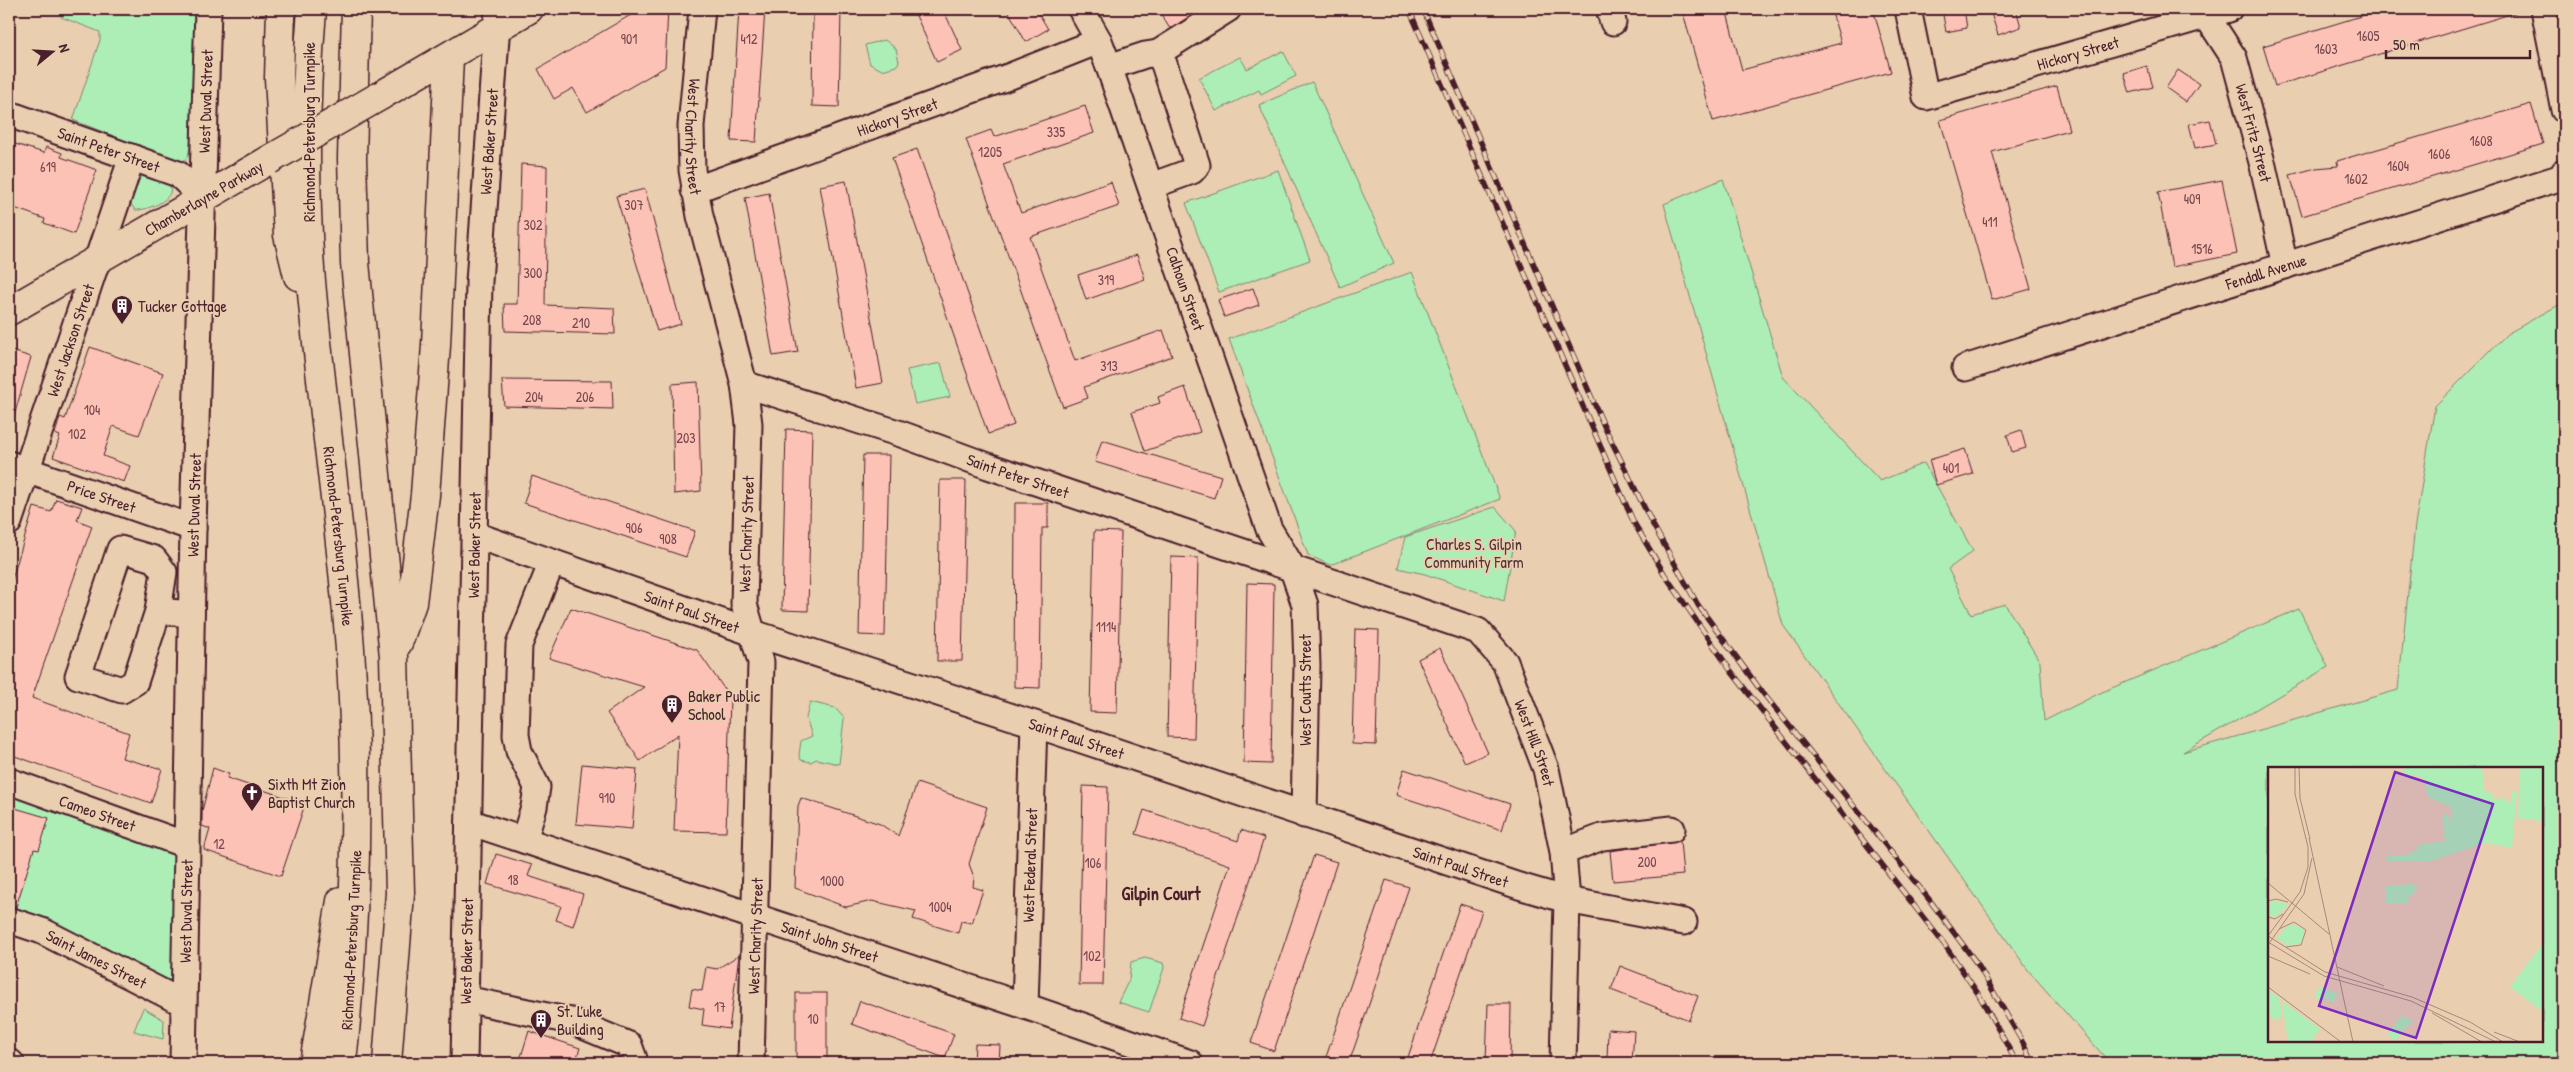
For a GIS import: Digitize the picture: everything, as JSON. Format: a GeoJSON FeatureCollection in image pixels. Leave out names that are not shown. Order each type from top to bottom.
{"type":"FeatureCollection","features":[{"type":"Feature","properties":{"kind":"main road"},"geometry":{"type":"LineString","coordinates":[[281,9],[279,78],[288,235],[320,375]]}},
{"type":"Feature","properties":{"kind":"main road","name":"Richmond-Petersburg Turnpike"},"geometry":{"type":"LineString","coordinates":[[312,9],[307,92],[307,198],[310,268],[350,647],[357,821],[351,967],[342,1063]]}},
{"type":"Feature","properties":{"kind":"main road"},"geometry":{"type":"LineString","coordinates":[[356,9],[352,149],[355,262],[394,656],[400,893],[387,1063]]}},
{"type":"Feature","properties":{"kind":"main road","name":"Chamberlayne Parkway"},"geometry":{"type":"LineString","coordinates":[[9,311],[449,56],[497,18],[529,9]]}},
{"type":"Feature","properties":{"kind":"main road"},"geometry":{"type":"LineString","coordinates":[[394,656],[412,603],[425,494],[436,346],[449,56]]}},
{"type":"Feature","properties":{"kind":"main road"},"geometry":{"type":"LineString","coordinates":[[314,1063],[332,944],[357,821]]}},
{"type":"Feature","properties":{"kind":"street","name":"West Duval Street"},"geometry":{"type":"LineString","coordinates":[[183,1063],[193,528],[208,9]]}},
{"type":"Feature","properties":{"kind":"street","name":"West Charity Street"},"geometry":{"type":"LineString","coordinates":[[702,9],[690,149],[694,190],[744,384],[749,424],[744,604],[761,662],[751,1063]]}},
{"type":"Feature","properties":{"kind":"street","name":"Calhoun Street"},"geometry":{"type":"LineString","coordinates":[[1081,9],[1099,41],[1109,67],[1269,529],[1292,567]]}},
{"type":"Feature","properties":{"kind":"street"},"geometry":{"type":"LineString","coordinates":[[1109,67],[1145,55],[1158,53],[1228,9]]}},
{"type":"Feature","properties":{"kind":"street","name":"Hickory Street"},"geometry":{"type":"LineString","coordinates":[[1908,9],[1926,97],[2213,11]]}},
{"type":"Feature","properties":{"kind":"street"},"geometry":{"type":"LineString","coordinates":[[2544,9],[2564,110]]}},
{"type":"Feature","properties":{"kind":"street","name":"West Fritz Street"},"geometry":{"type":"LineString","coordinates":[[2213,11],[2234,58],[2263,166],[2285,266]]}},
{"type":"Feature","properties":{"kind":"street","name":"West Baker Street"},"geometry":{"type":"LineString","coordinates":[[464,1063],[479,282],[497,18]]}},
{"type":"Feature","properties":{"kind":"street","name":"Hickory Street"},"geometry":{"type":"LineString","coordinates":[[694,190],[1008,77],[1099,41]]}},
{"type":"Feature","properties":{"kind":"street"},"geometry":{"type":"LineString","coordinates":[[1151,186],[1192,171],[1197,165],[1164,64],[1158,53]]}},
{"type":"Feature","properties":{"kind":"street","name":"Saint Peter Street"},"geometry":{"type":"LineString","coordinates":[[9,114],[178,174],[203,198]]}},
{"type":"Feature","properties":{"kind":"street","name":"West Jackson Street"},"geometry":{"type":"LineString","coordinates":[[9,522],[18,467],[97,260],[132,157]]}},
{"type":"Feature","properties":{"kind":"street","name":"Fendall Avenue"},"geometry":{"type":"LineString","coordinates":[[1965,368],[2562,177],[2564,172]]}},
{"type":"Feature","properties":{"kind":"street","name":"Saint Peter Street"},"geometry":{"type":"LineString","coordinates":[[744,384],[902,434],[988,466],[1292,567]]}},
{"type":"Feature","properties":{"kind":"street","name":"Price Street"},"geometry":{"type":"LineString","coordinates":[[18,467],[193,528]]}},
{"type":"Feature","properties":{"kind":"street","name":"Saint Paul Street"},"geometry":{"type":"LineString","coordinates":[[474,534],[753,633],[1034,724],[1509,883],[1567,900],[1684,922]]}},
{"type":"Feature","properties":{"kind":"street"},"geometry":{"type":"LineString","coordinates":[[120,549],[154,559],[164,572],[158,611],[135,682],[122,690],[78,676],[120,549]]}},
{"type":"Feature","properties":{"kind":"street"},"geometry":{"type":"LineString","coordinates":[[524,840],[534,807],[536,787],[518,751],[516,735],[519,645],[552,562]]}},
{"type":"Feature","properties":{"kind":"street","name":"West Coutts Street"},"geometry":{"type":"LineString","coordinates":[[1292,567],[1305,605],[1307,666],[1304,815]]}},
{"type":"Feature","properties":{"kind":"street","name":"West Hill Street"},"geometry":{"type":"LineString","coordinates":[[1292,567],[1478,631],[1505,662],[1543,760],[1563,852],[1567,900],[1563,1063]]}},
{"type":"Feature","properties":{"kind":"street"},"geometry":{"type":"LineString","coordinates":[[158,611],[191,614]]}},
{"type":"Feature","properties":{"kind":"street","name":"West Federal Street"},"geometry":{"type":"LineString","coordinates":[[1025,1006],[1034,724]]}},
{"type":"Feature","properties":{"kind":"street","name":"Cameo Street"},"geometry":{"type":"LineString","coordinates":[[9,781],[186,845]]}},
{"type":"Feature","properties":{"kind":"street","name":"Saint John Street"},"geometry":{"type":"LineString","coordinates":[[469,822],[1025,1006],[1190,1063]]}},
{"type":"Feature","properties":{"kind":"street"},"geometry":{"type":"LineString","coordinates":[[1563,852],[1602,837],[1672,829]]}},
{"type":"Feature","properties":{"kind":"street","name":"Saint James Street"},"geometry":{"type":"LineString","coordinates":[[9,920],[42,931],[183,1003]]}},
{"type":"Feature","properties":{"kind":"street"},"geometry":{"type":"LineString","coordinates":[[465,999],[572,1021],[629,1045],[634,1059],[633,1063]]}},
{"type":"Feature","properties":{"kind":"green space"},"geometry":{"type":"Polygon","coordinates":[[[64,9],[194,9],[191,140],[188,157],[183,161],[177,161],[73,120],[100,40],[100,32],[61,17],[64,9]]]}},
{"type":"Feature","properties":{"kind":"green space"},"geometry":{"type":"Polygon","coordinates":[[[885,40],[896,49],[899,62],[896,66],[882,70],[870,64],[865,45],[885,40]]]}},
{"type":"Feature","properties":{"kind":"green space"},"geometry":{"type":"Polygon","coordinates":[[[1283,51],[1296,76],[1261,94],[1259,90],[1216,111],[1199,78],[1240,57],[1247,69],[1283,51]]]}},
{"type":"Feature","properties":{"kind":"green space"},"geometry":{"type":"Polygon","coordinates":[[[1312,82],[1394,263],[1340,287],[1259,105],[1312,82]]]}},
{"type":"Feature","properties":{"kind":"green space"},"geometry":{"type":"Polygon","coordinates":[[[137,170],[157,176],[167,182],[170,193],[166,198],[154,206],[135,210],[129,201],[137,170]]]}},
{"type":"Feature","properties":{"kind":"green space"},"geometry":{"type":"Polygon","coordinates":[[[1278,170],[1310,260],[1219,292],[1186,203],[1278,170]]]}},
{"type":"Feature","properties":{"kind":"green space"},"geometry":{"type":"Polygon","coordinates":[[[1723,179],[1783,377],[1880,481],[1924,463],[1973,551],[1948,569],[1971,614],[2005,604],[2040,662],[2044,721],[2100,693],[2299,609],[2328,667],[2183,752],[2398,690],[2415,525],[2435,406],[2507,334],[2564,302],[2564,1063],[2110,1063],[2028,970],[1783,625],[1664,204],[1723,179]]]}},
{"type":"Feature","properties":{"kind":"green space"},"geometry":{"type":"Polygon","coordinates":[[[1412,272],[1500,499],[1330,565],[1308,555],[1229,339],[1412,272]]]}},
{"type":"Feature","properties":{"kind":"green space"},"geometry":{"type":"Polygon","coordinates":[[[941,363],[950,397],[915,404],[907,370],[941,363]]]}},
{"type":"Feature","properties":{"kind":"green space","name":"Charles S. Gilpin Community Farm"},"geometry":{"type":"Polygon","coordinates":[[[1495,507],[1516,531],[1504,601],[1425,574],[1398,568],[1405,537],[1495,507]]]}},
{"type":"Feature","properties":{"kind":"green space"},"geometry":{"type":"Polygon","coordinates":[[[810,702],[835,708],[844,718],[839,764],[816,759],[811,762],[801,760],[799,755],[801,741],[812,736],[806,718],[810,702]]]}},
{"type":"Feature","properties":{"kind":"green space"},"geometry":{"type":"Polygon","coordinates":[[[9,795],[170,852],[174,858],[171,983],[167,985],[51,922],[9,908],[9,795]]]}},
{"type":"Feature","properties":{"kind":"green space"},"geometry":{"type":"Polygon","coordinates":[[[1145,958],[1163,963],[1164,968],[1149,1012],[1118,1002],[1129,980],[1131,962],[1145,958]]]}},
{"type":"Feature","properties":{"kind":"green space"},"geometry":{"type":"Polygon","coordinates":[[[143,1008],[164,1020],[163,1039],[134,1031],[143,1008]]]}},
{"type":"Feature","properties":{"kind":"building"},"geometry":{"type":"Polygon","coordinates":[[[641,9],[668,9],[665,67],[587,112],[573,88],[554,99],[538,69],[641,9]]]}},
{"type":"Feature","properties":{"kind":"building"},"geometry":{"type":"Polygon","coordinates":[[[739,9],[765,9],[756,142],[731,141],[739,9]]]}},
{"type":"Feature","properties":{"kind":"building"},"geometry":{"type":"Polygon","coordinates":[[[813,9],[841,9],[839,107],[812,106],[813,9]]]}},
{"type":"Feature","properties":{"kind":"building"},"geometry":{"type":"Polygon","coordinates":[[[913,9],[943,9],[962,50],[937,62],[913,9]]]}},
{"type":"Feature","properties":{"kind":"building"},"geometry":{"type":"Polygon","coordinates":[[[1007,9],[1036,9],[1048,29],[1026,42],[1007,9]]]}},
{"type":"Feature","properties":{"kind":"building"},"geometry":{"type":"Polygon","coordinates":[[[1158,9],[1201,9],[1170,29],[1158,9]]]}},
{"type":"Feature","properties":{"kind":"building"},"geometry":{"type":"Polygon","coordinates":[[[1682,9],[1726,9],[1742,70],[1841,43],[1831,9],[1873,9],[1891,72],[1713,121],[1682,9]]]}},
{"type":"Feature","properties":{"kind":"building"},"geometry":{"type":"Polygon","coordinates":[[[1942,9],[1964,9],[1967,28],[1946,32],[1942,9]]]}},
{"type":"Feature","properties":{"kind":"building"},"geometry":{"type":"Polygon","coordinates":[[[2016,9],[2021,27],[1998,35],[1991,13],[2016,9]]]}},
{"type":"Feature","properties":{"kind":"building"},"geometry":{"type":"Polygon","coordinates":[[[2384,9],[2517,9],[2517,12],[2275,86],[2263,46],[2384,9]]]}},
{"type":"Feature","properties":{"kind":"building"},"geometry":{"type":"Polygon","coordinates":[[[2147,66],[2153,87],[2130,93],[2124,73],[2147,66]]]}},
{"type":"Feature","properties":{"kind":"building"},"geometry":{"type":"Polygon","coordinates":[[[2178,70],[2199,84],[2186,102],[2166,88],[2178,70]]]}},
{"type":"Feature","properties":{"kind":"building"},"geometry":{"type":"Polygon","coordinates":[[[2057,86],[2069,130],[1992,152],[2031,289],[1992,300],[1940,120],[2057,86]]]}},
{"type":"Feature","properties":{"kind":"building"},"geometry":{"type":"Polygon","coordinates":[[[2531,104],[2543,144],[2302,216],[2290,175],[2316,168],[2338,166],[2337,161],[2531,104]]]}},
{"type":"Feature","properties":{"kind":"building"},"geometry":{"type":"Polygon","coordinates":[[[1085,106],[1094,133],[1003,164],[1021,213],[1111,182],[1119,206],[1030,237],[1075,361],[1163,330],[1172,356],[1084,387],[1088,398],[1063,407],[966,139],[991,130],[994,137],[1085,106]]]}},
{"type":"Feature","properties":{"kind":"building"},"geometry":{"type":"Polygon","coordinates":[[[2210,120],[2216,144],[2195,148],[2189,124],[2210,120]]]}},
{"type":"Feature","properties":{"kind":"building"},"geometry":{"type":"Polygon","coordinates":[[[9,142],[44,153],[46,147],[62,153],[61,157],[97,170],[74,234],[44,223],[45,219],[9,206],[9,142]]]}},
{"type":"Feature","properties":{"kind":"building"},"geometry":{"type":"Polygon","coordinates":[[[917,149],[1014,425],[988,434],[892,158],[917,149]]]}},
{"type":"Feature","properties":{"kind":"building"},"geometry":{"type":"Polygon","coordinates":[[[521,164],[547,166],[545,305],[614,308],[615,334],[505,331],[504,304],[517,304],[521,164]]]}},
{"type":"Feature","properties":{"kind":"building"},"geometry":{"type":"Polygon","coordinates":[[[2222,180],[2237,254],[2172,267],[2158,192],[2222,180]]]}},
{"type":"Feature","properties":{"kind":"building"},"geometry":{"type":"Polygon","coordinates":[[[846,181],[883,383],[856,388],[820,186],[846,181]]]}},
{"type":"Feature","properties":{"kind":"building"},"geometry":{"type":"Polygon","coordinates":[[[645,189],[681,324],[657,331],[616,196],[645,189]]]}},
{"type":"Feature","properties":{"kind":"building"},"geometry":{"type":"Polygon","coordinates":[[[769,193],[798,352],[773,356],[745,198],[769,193]]]}},
{"type":"Feature","properties":{"kind":"building"},"geometry":{"type":"Polygon","coordinates":[[[1137,255],[1145,279],[1086,300],[1078,275],[1137,255]]]}},
{"type":"Feature","properties":{"kind":"building"},"geometry":{"type":"Polygon","coordinates":[[[1253,288],[1259,305],[1224,317],[1218,300],[1253,288]]]}},
{"type":"Feature","properties":{"kind":"building"},"geometry":{"type":"Polygon","coordinates":[[[90,347],[163,373],[139,435],[113,426],[103,456],[130,466],[124,482],[53,457],[60,436],[55,434],[60,417],[65,419],[90,347]]]}},
{"type":"Feature","properties":{"kind":"building"},"geometry":{"type":"Polygon","coordinates":[[[12,351],[31,357],[12,423],[9,423],[9,360],[12,351]]]}},
{"type":"Feature","properties":{"kind":"building"},"geometry":{"type":"Polygon","coordinates":[[[502,380],[612,381],[613,409],[504,406],[502,380]]]}},
{"type":"Feature","properties":{"kind":"building"},"geometry":{"type":"Polygon","coordinates":[[[698,382],[701,491],[674,494],[672,384],[698,382]]]}},
{"type":"Feature","properties":{"kind":"building"},"geometry":{"type":"Polygon","coordinates":[[[1185,387],[1200,432],[1145,451],[1132,412],[1160,403],[1158,397],[1185,387]]]}},
{"type":"Feature","properties":{"kind":"building"},"geometry":{"type":"Polygon","coordinates":[[[786,429],[812,430],[808,611],[782,610],[786,429]]]}},
{"type":"Feature","properties":{"kind":"building"},"geometry":{"type":"Polygon","coordinates":[[[2021,430],[2026,448],[2012,452],[2007,435],[2021,430]]]}},
{"type":"Feature","properties":{"kind":"building"},"geometry":{"type":"Polygon","coordinates":[[[1102,440],[1221,476],[1214,498],[1095,462],[1102,440]]]}},
{"type":"Feature","properties":{"kind":"building"},"geometry":{"type":"Polygon","coordinates":[[[1965,449],[1973,474],[1936,485],[1929,460],[1965,449]]]}},
{"type":"Feature","properties":{"kind":"building"},"geometry":{"type":"Polygon","coordinates":[[[863,455],[889,455],[885,636],[859,635],[863,455]]]}},
{"type":"Feature","properties":{"kind":"building"},"geometry":{"type":"Polygon","coordinates":[[[532,476],[695,531],[686,557],[524,503],[532,476]]]}},
{"type":"Feature","properties":{"kind":"building"},"geometry":{"type":"Polygon","coordinates":[[[940,480],[966,480],[962,661],[937,661],[940,480]]]}},
{"type":"Feature","properties":{"kind":"building"},"geometry":{"type":"Polygon","coordinates":[[[56,499],[82,507],[77,520],[92,526],[32,698],[129,733],[122,758],[162,769],[151,803],[9,754],[9,589],[34,507],[51,512],[56,499]]]}},
{"type":"Feature","properties":{"kind":"building"},"geometry":{"type":"Polygon","coordinates":[[[1015,503],[1048,503],[1048,528],[1042,528],[1040,688],[1014,687],[1015,503]]]}},
{"type":"Feature","properties":{"kind":"building"},"geometry":{"type":"Polygon","coordinates":[[[1094,531],[1121,532],[1117,713],[1090,712],[1094,531]]]}},
{"type":"Feature","properties":{"kind":"building"},"geometry":{"type":"Polygon","coordinates":[[[1171,557],[1198,558],[1194,738],[1167,737],[1171,557]]]}},
{"type":"Feature","properties":{"kind":"building"},"geometry":{"type":"Polygon","coordinates":[[[1247,583],[1274,584],[1271,764],[1244,763],[1247,583]]]}},
{"type":"Feature","properties":{"kind":"building","name":"Baker Public School"},"geometry":{"type":"Polygon","coordinates":[[[571,608],[697,650],[730,697],[726,832],[674,831],[678,734],[640,761],[607,713],[644,687],[549,658],[571,608]]]}},
{"type":"Feature","properties":{"kind":"building"},"geometry":{"type":"Polygon","coordinates":[[[1355,629],[1379,630],[1376,745],[1352,744],[1355,629]]]}},
{"type":"Feature","properties":{"kind":"building"},"geometry":{"type":"Polygon","coordinates":[[[1440,648],[1488,753],[1465,763],[1418,659],[1440,648]]]}},
{"type":"Feature","properties":{"kind":"building"},"geometry":{"type":"Polygon","coordinates":[[[582,764],[637,769],[632,829],[576,824],[582,764]]]}},
{"type":"Feature","properties":{"kind":"building","name":"Sixth Mt Zion Baptist Church"},"geometry":{"type":"Polygon","coordinates":[[[213,768],[229,774],[227,778],[305,804],[281,876],[204,850],[210,829],[202,826],[202,811],[213,768]]]}},
{"type":"Feature","properties":{"kind":"building"},"geometry":{"type":"Polygon","coordinates":[[[1404,769],[1510,804],[1502,830],[1396,795],[1404,769]]]}},
{"type":"Feature","properties":{"kind":"building"},"geometry":{"type":"Polygon","coordinates":[[[917,783],[987,807],[969,864],[974,877],[973,887],[983,890],[972,923],[961,921],[958,933],[913,919],[916,911],[872,901],[846,907],[795,888],[798,806],[801,798],[880,824],[898,836],[917,783]]]}},
{"type":"Feature","properties":{"kind":"building"},"geometry":{"type":"Polygon","coordinates":[[[1083,786],[1108,787],[1103,985],[1079,985],[1083,786]]]}},
{"type":"Feature","properties":{"kind":"building"},"geometry":{"type":"Polygon","coordinates":[[[15,808],[49,818],[39,850],[34,849],[16,907],[9,906],[9,828],[15,808]]]}},
{"type":"Feature","properties":{"kind":"building"},"geometry":{"type":"Polygon","coordinates":[[[1144,810],[1238,841],[1241,830],[1264,838],[1202,1026],[1179,1018],[1230,865],[1136,834],[1144,810]]]}},
{"type":"Feature","properties":{"kind":"building"},"geometry":{"type":"Polygon","coordinates":[[[1680,841],[1683,875],[1613,881],[1610,851],[1680,841]]]}},
{"type":"Feature","properties":{"kind":"building"},"geometry":{"type":"Polygon","coordinates":[[[496,854],[532,865],[528,876],[583,894],[573,926],[556,920],[561,906],[487,884],[496,854]]]}},
{"type":"Feature","properties":{"kind":"building"},"geometry":{"type":"Polygon","coordinates":[[[1314,855],[1337,862],[1274,1051],[1251,1043],[1314,855]]]}},
{"type":"Feature","properties":{"kind":"building"},"geometry":{"type":"Polygon","coordinates":[[[1386,880],[1409,887],[1349,1063],[1324,1063],[1386,880]]]}},
{"type":"Feature","properties":{"kind":"building"},"geometry":{"type":"Polygon","coordinates":[[[1460,904],[1482,911],[1430,1063],[1406,1063],[1460,904]]]}},
{"type":"Feature","properties":{"kind":"building"},"geometry":{"type":"Polygon","coordinates":[[[739,955],[729,1029],[702,1025],[704,1009],[689,1006],[692,989],[702,991],[706,967],[717,969],[739,955]]]}},
{"type":"Feature","properties":{"kind":"building"},"geometry":{"type":"Polygon","coordinates":[[[1620,966],[1698,996],[1689,1020],[1611,990],[1620,966]]]}},
{"type":"Feature","properties":{"kind":"building"},"geometry":{"type":"Polygon","coordinates":[[[796,993],[827,993],[827,1063],[796,1063],[796,993]]]}},
{"type":"Feature","properties":{"kind":"building"},"geometry":{"type":"Polygon","coordinates":[[[860,1001],[954,1034],[945,1058],[852,1024],[860,1001]]]}},
{"type":"Feature","properties":{"kind":"building"},"geometry":{"type":"Polygon","coordinates":[[[1488,1004],[1511,1004],[1510,1063],[1486,1063],[1488,1004]]]}},
{"type":"Feature","properties":{"kind":"building"},"geometry":{"type":"Polygon","coordinates":[[[1608,1029],[1634,1031],[1632,1063],[1607,1063],[1608,1029]]]}},
{"type":"Feature","properties":{"kind":"building","name":"St. Luke Building"},"geometry":{"type":"Polygon","coordinates":[[[529,1031],[580,1048],[575,1063],[519,1063],[529,1031]]]}},
{"type":"Feature","properties":{"kind":"building"},"geometry":{"type":"Polygon","coordinates":[[[975,1044],[1000,1045],[999,1063],[974,1063],[975,1044]]]}},
{"type":"Feature","properties":{"kind":"railway"},"geometry":{"type":"LineString","coordinates":[[1409,9],[1634,523],[1665,575],[1731,671],[1944,944],[1979,995],[2017,1063]]}},
{"type":"Feature","properties":{"kind":"railway"},"geometry":{"type":"LineString","coordinates":[[1423,9],[1604,426],[1653,525],[1698,605],[1762,692],[1928,898],[1978,965],[2023,1043],[2032,1063]]}},
{"type":"Feature","properties":{"kind":"place","name":"Tucker Cottage"},"geometry":{"type":"Point","coordinates":[122,325]}},
{"type":"Feature","properties":{"kind":"place","name":"Baker Public School"},"geometry":{"type":"Point","coordinates":[672,724]}},
{"type":"Feature","properties":{"kind":"place","name":"Sixth Mt Zion Baptist Church"},"geometry":{"type":"Point","coordinates":[252,812]}},
{"type":"Feature","properties":{"kind":"place","name":"St. Luke Building"},"geometry":{"type":"Point","coordinates":[541,1039]}},
{"type":"Feature","properties":{"kind":"district","name":"Gilpin Court"},"geometry":{"type":"Point","coordinates":[1161,893]}}]}
